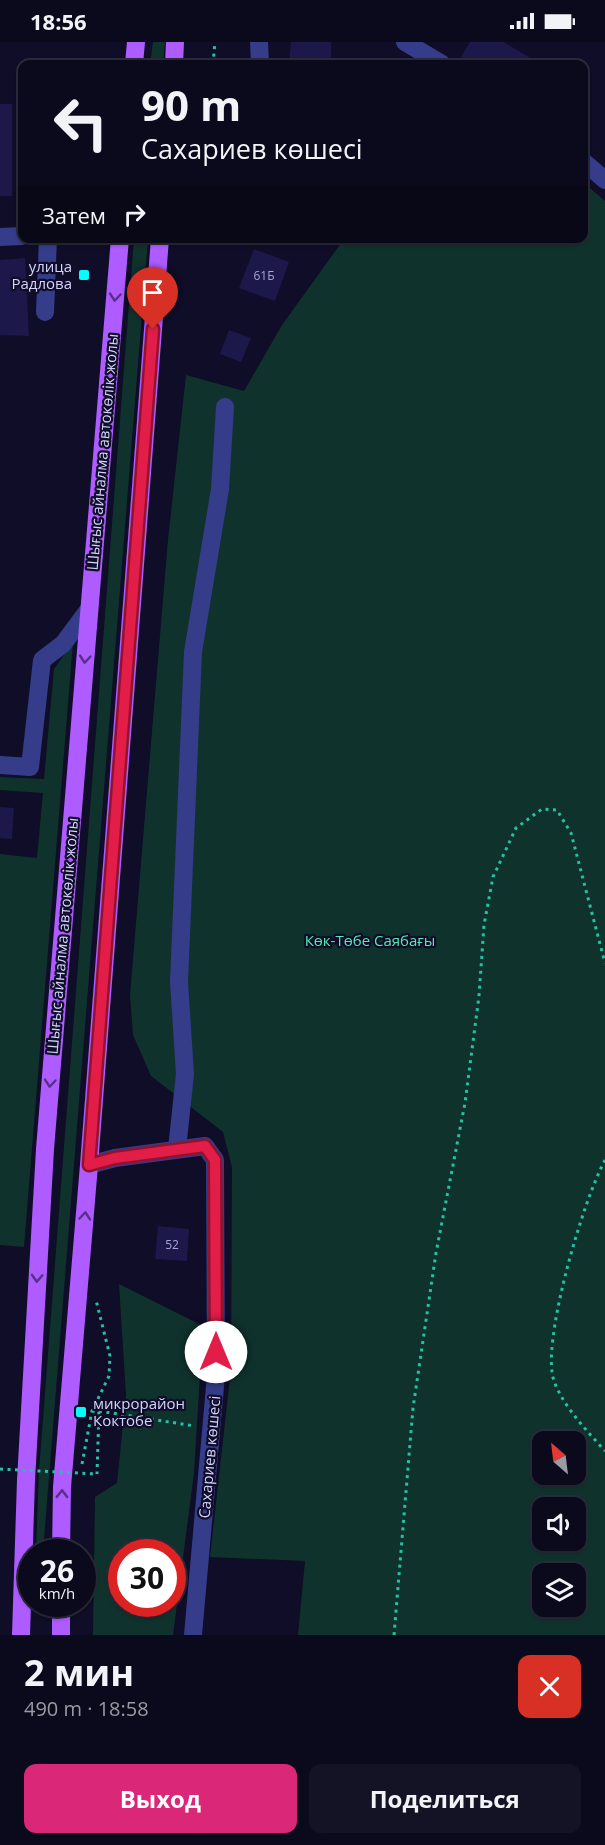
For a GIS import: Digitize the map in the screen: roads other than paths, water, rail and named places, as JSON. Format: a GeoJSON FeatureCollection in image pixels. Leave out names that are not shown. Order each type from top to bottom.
{"type":"FeatureCollection","features":[{"type":"Feature","properties":{"kind":"main road"},"geometry":{"type":"LineString","coordinates":[[134,60],[136,42]]}},
{"type":"Feature","properties":{"kind":"main road"},"geometry":{"type":"LineString","coordinates":[[174,60],[175,42]]}},
{"type":"Feature","properties":{"kind":"main road","name":"Шығыс айналма автокөлік жолы"},"geometry":{"type":"LineString","coordinates":[[21,1635],[26,1480],[45,1149],[120,243]]}},
{"type":"Feature","properties":{"kind":"main road"},"geometry":{"type":"LineString","coordinates":[[61,1539],[62,1487],[160,243]]}},
{"type":"Feature","properties":{"kind":"main road"},"geometry":{"type":"LineString","coordinates":[[61,1617],[61,1635]]}},
{"type":"Feature","properties":{"kind":"street"},"geometry":{"type":"LineString","coordinates":[[259,42],[260,60]]}},
{"type":"Feature","properties":{"kind":"street"},"geometry":{"type":"LineString","coordinates":[[405,42],[435,60]]}},
{"type":"Feature","properties":{"kind":"street"},"geometry":{"type":"LineString","coordinates":[[588,165],[605,180]]}},
{"type":"Feature","properties":{"kind":"street"},"geometry":{"type":"LineString","coordinates":[[0,237],[18,236]]}},
{"type":"Feature","properties":{"kind":"street"},"geometry":{"type":"LineString","coordinates":[[45,312],[48,243]]}},
{"type":"Feature","properties":{"kind":"street"},"geometry":{"type":"LineString","coordinates":[[177,1149],[184,1074],[179,982],[193,652],[220,489],[225,407]]}},
{"type":"Feature","properties":{"kind":"street"},"geometry":{"type":"LineString","coordinates":[[0,765],[30,766],[42,660],[63,644],[89,609]]}},
{"type":"Feature","properties":{"kind":"street","name":"Сахариев көшесі"},"geometry":{"type":"LineString","coordinates":[[89,1165],[115,1158],[205,1146],[215,1160],[216,1376],[193,1635]]}},
{"type":"Feature","properties":{"kind":"place","name":"улица Радлова"},"geometry":{"type":"Point","coordinates":[84,275]}},
{"type":"Feature","properties":{"kind":"place","name":"микрорайон Коктобе"},"geometry":{"type":"Point","coordinates":[81,1412]}},
{"type":"Feature","properties":{"kind":"park label","name":"Көк-Төбе Саябағы"},"geometry":{"type":"Point","coordinates":[370,940]}}]}
